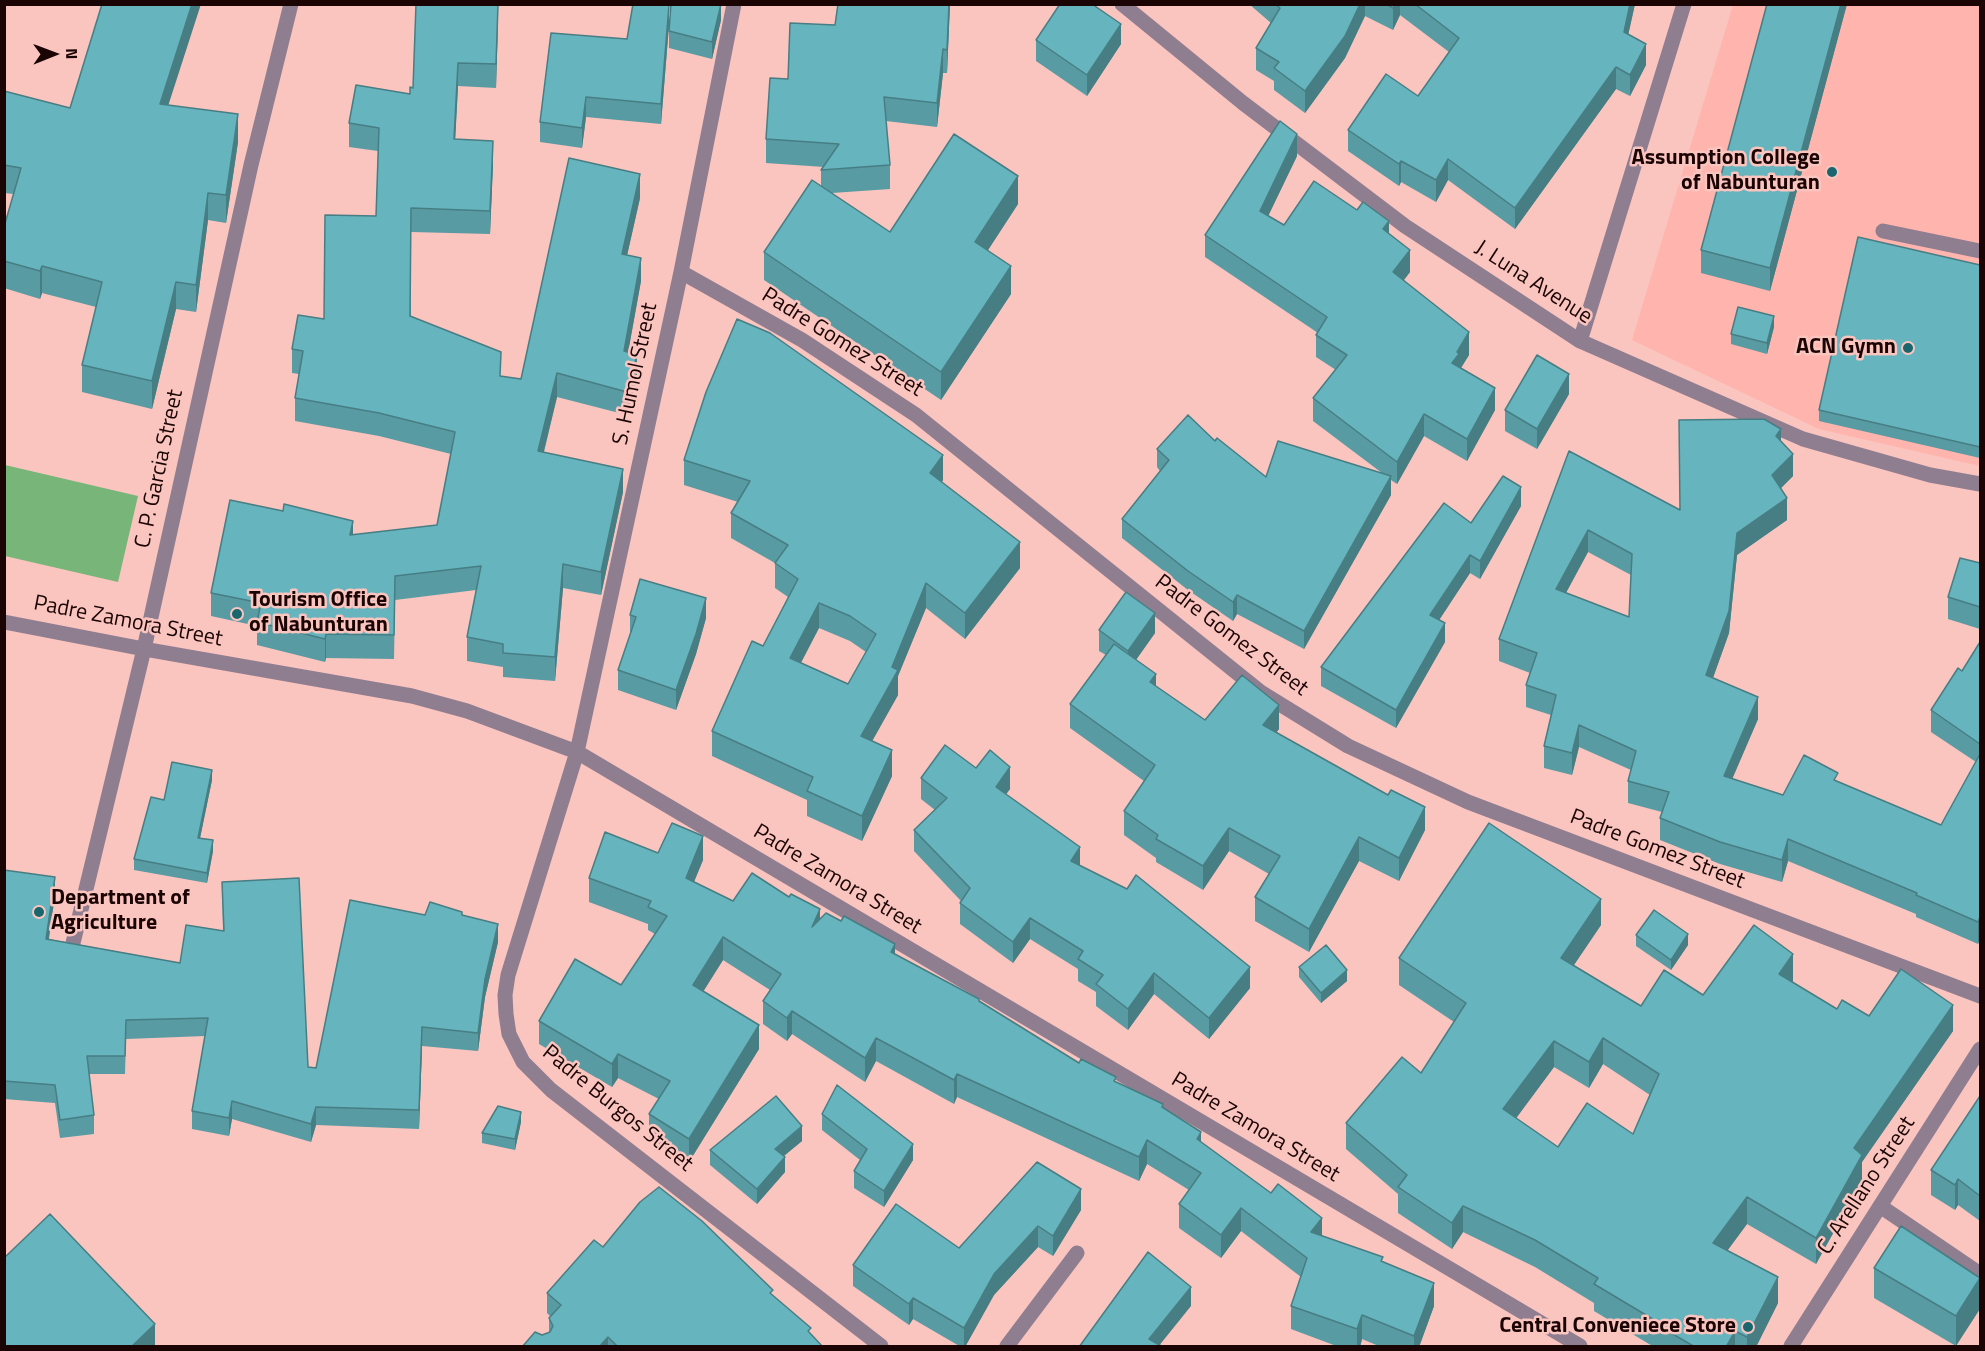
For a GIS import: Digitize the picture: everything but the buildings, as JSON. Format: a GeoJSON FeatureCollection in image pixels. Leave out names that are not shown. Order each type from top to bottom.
{"type":"FeatureCollection","features":[{"type":"Feature","properties":{"kind":"street","name":"C. P. Garcia Street"},"geometry":{"type":"LineString","coordinates":[[73,943],[144,649],[251,165],[291,4]]}},
{"type":"Feature","properties":{"kind":"street","name":"S. Humol Street"},"geometry":{"type":"LineString","coordinates":[[577,752],[681,272],[734,4]]}},
{"type":"Feature","properties":{"kind":"street","name":"J. Luna Avenue"},"geometry":{"type":"LineString","coordinates":[[1122,4],[1244,103],[1405,226],[1580,341],[1803,439],[1930,475],[1980,484]]}},
{"type":"Feature","properties":{"kind":"street"},"geometry":{"type":"LineString","coordinates":[[1580,341],[1684,4]]}},
{"type":"Feature","properties":{"kind":"street"},"geometry":{"type":"LineString","coordinates":[[1883,231],[1980,251]]}},
{"type":"Feature","properties":{"kind":"street","name":"Padre Gomez Street"},"geometry":{"type":"LineString","coordinates":[[681,272],[802,340],[916,416],[1262,693],[1348,746],[1468,802],[1980,996]]}},
{"type":"Feature","properties":{"kind":"street","name":"Padre Zamora Street"},"geometry":{"type":"LineString","coordinates":[[4,622],[412,696],[467,711],[577,752],[1580,1347]]}},
{"type":"Feature","properties":{"kind":"street","name":"Padre Burgos Street"},"geometry":{"type":"LineString","coordinates":[[577,752],[508,975],[505,995],[509,1034],[523,1062],[550,1090],[881,1347]]}},
{"type":"Feature","properties":{"kind":"street","name":"C. Arellano Street"},"geometry":{"type":"LineString","coordinates":[[1791,1347],[1980,1049]]}},
{"type":"Feature","properties":{"kind":"street"},"geometry":{"type":"LineString","coordinates":[[1880,1206],[1980,1274]]}},
{"type":"Feature","properties":{"kind":"street"},"geometry":{"type":"LineString","coordinates":[[1007,1347],[1077,1253]]}},
{"type":"Feature","properties":{"kind":"shaded area","name":"Assumption College of Nabunturan"},"geometry":{"type":"Polygon","coordinates":[[[1733,5],[1980,5],[1980,466],[1819,429],[1632,340],[1733,5]]]}},
{"type":"Feature","properties":{"kind":"green space"},"geometry":{"type":"Polygon","coordinates":[[[5,465],[138,496],[118,582],[5,556],[5,465]]]}},
{"type":"Feature","properties":{"kind":"place","name":"Assumption College of Nabunturan"},"geometry":{"type":"Point","coordinates":[1832,172]}},
{"type":"Feature","properties":{"kind":"place","name":"ACN Gymn"},"geometry":{"type":"Point","coordinates":[1908,348]}},
{"type":"Feature","properties":{"kind":"place","name":"Tourism Office of Nabunturan"},"geometry":{"type":"Point","coordinates":[237,614]}},
{"type":"Feature","properties":{"kind":"place","name":"Department of Agriculture"},"geometry":{"type":"Point","coordinates":[39,912]}},
{"type":"Feature","properties":{"kind":"place","name":"Central Conveniece Store"},"geometry":{"type":"Point","coordinates":[1748,1327]}}]}
